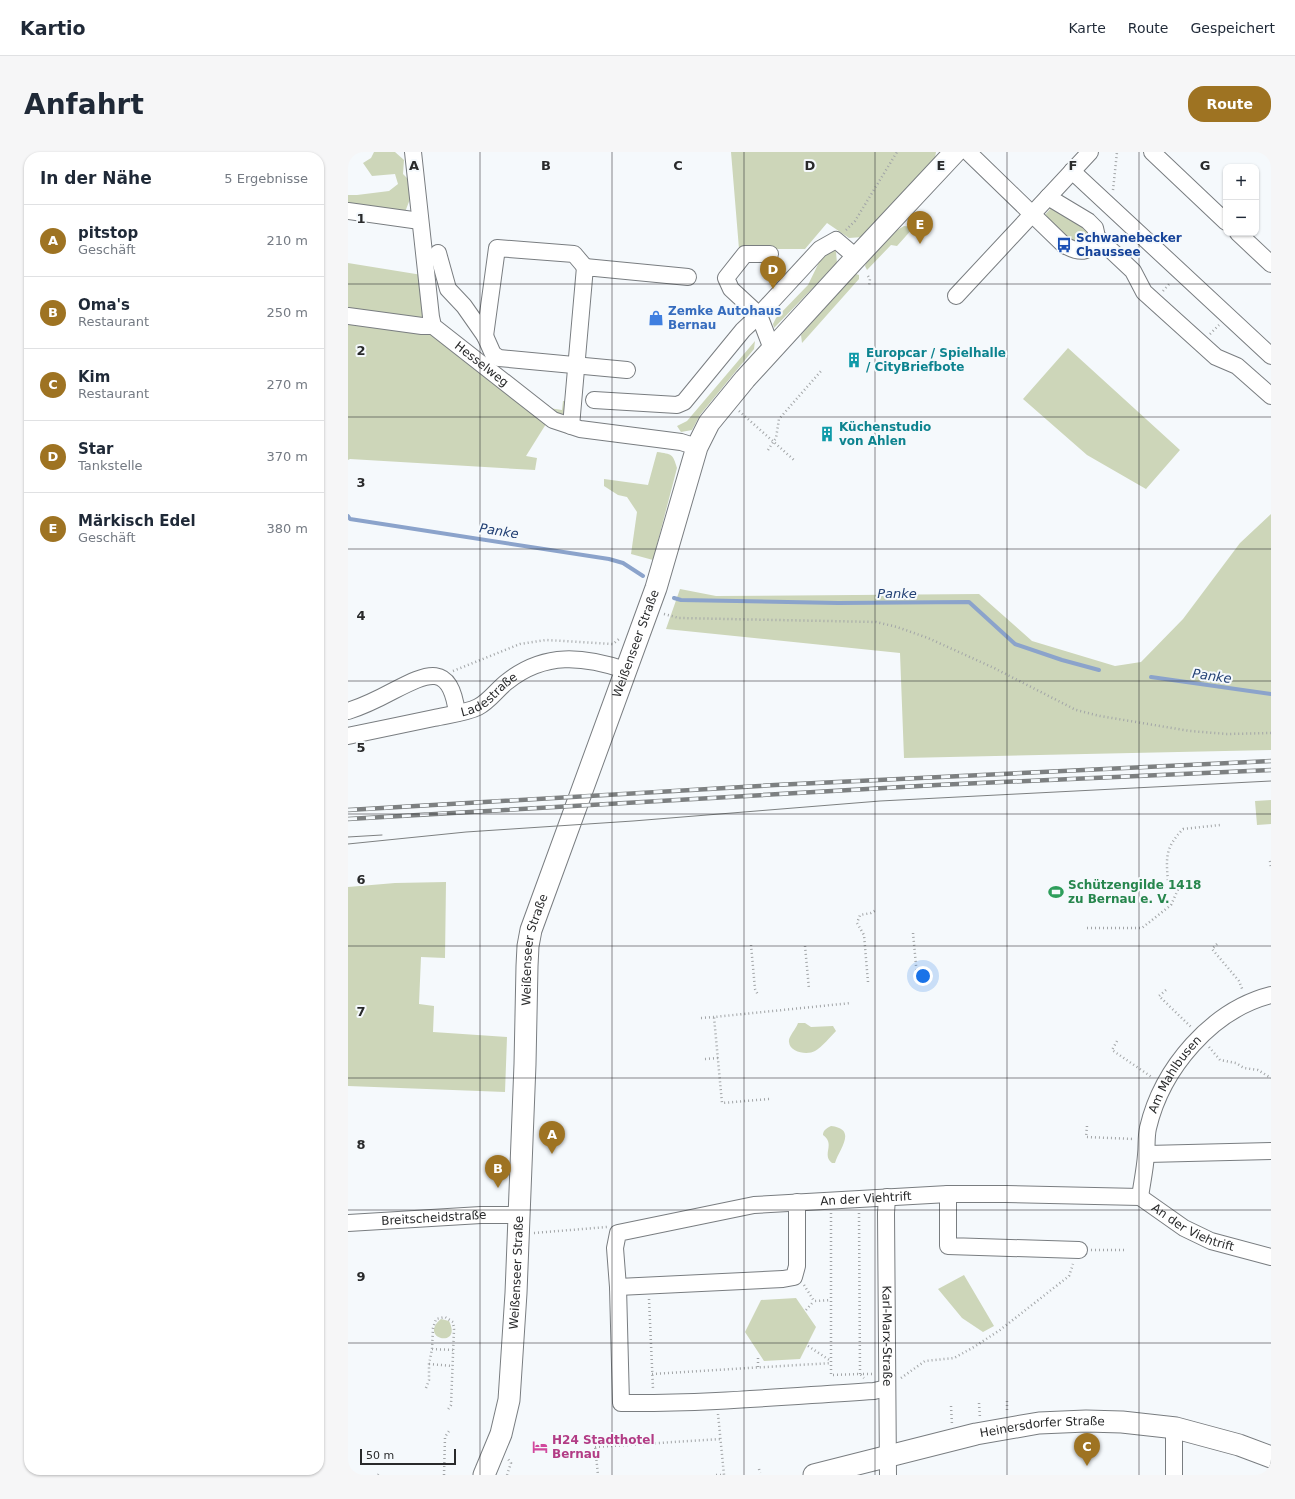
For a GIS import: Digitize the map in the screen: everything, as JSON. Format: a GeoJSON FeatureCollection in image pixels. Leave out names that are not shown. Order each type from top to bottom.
{"type":"FeatureCollection","features":[{"type":"Feature","properties":{"kind":"main road"},"geometry":{"type":"LineString","coordinates":[[697,447],[709,423],[735,389],[955,152]]}},
{"type":"Feature","properties":{"kind":"main road","name":"Weißenseer Straße"},"geometry":{"type":"LineString","coordinates":[[484,1475],[501,1434],[509,1400],[516,1293],[529,938],[567,828],[625,670],[653,610],[656,588],[697,447]]}},
{"type":"Feature","properties":{"kind":"main road","name":"Heinersdorfer Straße"},"geometry":{"type":"LineString","coordinates":[[814,1475],[888,1466],[976,1434],[1039,1422],[1122,1422],[1176,1428],[1239,1445],[1271,1457]]}},
{"type":"Feature","properties":{"kind":"street"},"geometry":{"type":"LineString","coordinates":[[348,316],[422,326],[433,326],[413,152]]}},
{"type":"Feature","properties":{"kind":"street"},"geometry":{"type":"LineString","coordinates":[[968,152],[1064,245],[1080,252],[1093,244],[1097,236]]}},
{"type":"Feature","properties":{"kind":"street"},"geometry":{"type":"LineString","coordinates":[[956,296],[1090,152]]}},
{"type":"Feature","properties":{"kind":"street"},"geometry":{"type":"LineString","coordinates":[[1152,152],[1223,219]]}},
{"type":"Feature","properties":{"kind":"street"},"geometry":{"type":"LineString","coordinates":[[1072,171],[1271,356]]}},
{"type":"Feature","properties":{"kind":"street"},"geometry":{"type":"LineString","coordinates":[[1048,197],[1088,221],[1095,228],[1097,236],[1133,271],[1144,292],[1216,357],[1237,366],[1271,396]]}},
{"type":"Feature","properties":{"kind":"street"},"geometry":{"type":"LineString","coordinates":[[348,211],[420,221]]}},
{"type":"Feature","properties":{"kind":"street"},"geometry":{"type":"LineString","coordinates":[[1241,236],[1271,264]]}},
{"type":"Feature","properties":{"kind":"street"},"geometry":{"type":"LineString","coordinates":[[594,400],[677,405],[684,402],[743,330],[755,311],[806,259],[836,240],[856,257]]}},
{"type":"Feature","properties":{"kind":"street"},"geometry":{"type":"LineString","coordinates":[[485,336],[497,248],[574,254],[585,267],[688,277]]}},
{"type":"Feature","properties":{"kind":"street"},"geometry":{"type":"LineString","coordinates":[[438,253],[448,289],[464,306],[485,336],[493,354],[499,358],[628,370]]}},
{"type":"Feature","properties":{"kind":"street"},"geometry":{"type":"LineString","coordinates":[[770,254],[745,254],[726,278],[732,289],[755,311],[772,349]]}},
{"type":"Feature","properties":{"kind":"street"},"geometry":{"type":"LineString","coordinates":[[571,426],[585,267]]}},
{"type":"Feature","properties":{"kind":"street","name":"Hesselweg"},"geometry":{"type":"LineString","coordinates":[[433,326],[554,420],[580,429],[681,442],[697,447]]}},
{"type":"Feature","properties":{"kind":"street","name":"Ladestraße"},"geometry":{"type":"LineString","coordinates":[[348,736],[457,713],[478,707],[506,682],[524,669],[546,661],[567,659],[589,660],[625,670]]}},
{"type":"Feature","properties":{"kind":"street"},"geometry":{"type":"LineString","coordinates":[[348,711],[364,706],[416,679],[430,675],[440,677],[448,684],[455,696],[457,713]]}},
{"type":"Feature","properties":{"kind":"street","name":"Am Mahlbusen"},"geometry":{"type":"LineString","coordinates":[[1140,1197],[1146,1147],[1154,1109],[1181,1058],[1189,1047],[1219,1021],[1255,999],[1271,995]]}},
{"type":"Feature","properties":{"kind":"street"},"geometry":{"type":"LineString","coordinates":[[1146,1147],[1271,1151]]}},
{"type":"Feature","properties":{"kind":"street"},"geometry":{"type":"LineString","coordinates":[[948,1194],[948,1246],[1079,1250]]}},
{"type":"Feature","properties":{"kind":"street","name":"An der Viehtrift"},"geometry":{"type":"LineString","coordinates":[[615,1230],[754,1205],[797,1202],[948,1194],[1140,1197],[1184,1228],[1211,1241],[1271,1257]]}},
{"type":"Feature","properties":{"kind":"street","name":"Karl-Marx-Straße"},"geometry":{"type":"LineString","coordinates":[[887,1197],[883,1384],[888,1466]]}},
{"type":"Feature","properties":{"kind":"street"},"geometry":{"type":"LineString","coordinates":[[618,1287],[794,1277],[796,1266],[797,1202]]}},
{"type":"Feature","properties":{"kind":"street","name":"Breitscheidstraße"},"geometry":{"type":"LineString","coordinates":[[348,1223],[519,1215]]}},
{"type":"Feature","properties":{"kind":"street"},"geometry":{"type":"LineString","coordinates":[[615,1230],[621,1403],[653,1404],[856,1392],[883,1384]]}},
{"type":"Feature","properties":{"kind":"street"},"geometry":{"type":"LineString","coordinates":[[1174,1475],[1174,1438],[1176,1428]]}},
{"type":"Feature","properties":{"kind":"path"},"geometry":{"type":"LineString","coordinates":[[836,240],[856,221],[896,152]]}},
{"type":"Feature","properties":{"kind":"path"},"geometry":{"type":"LineString","coordinates":[[1108,205],[1111,202],[1117,152]]}},
{"type":"Feature","properties":{"kind":"path"},"geometry":{"type":"LineString","coordinates":[[1154,301],[1180,272]]}},
{"type":"Feature","properties":{"kind":"path"},"geometry":{"type":"LineString","coordinates":[[868,276],[870,279],[869,286]]}},
{"type":"Feature","properties":{"kind":"path"},"geometry":{"type":"LineString","coordinates":[[1202,343],[1227,316]]}},
{"type":"Feature","properties":{"kind":"path"},"geometry":{"type":"LineString","coordinates":[[768,450],[776,438],[779,419],[821,371]]}},
{"type":"Feature","properties":{"kind":"path"},"geometry":{"type":"LineString","coordinates":[[740,411],[794,460]]}},
{"type":"Feature","properties":{"kind":"path"},"geometry":{"type":"LineString","coordinates":[[653,610],[679,618],[876,622],[897,627],[928,638],[994,668],[1076,710],[1100,716],[1190,731],[1227,734],[1271,733]]}},
{"type":"Feature","properties":{"kind":"path"},"geometry":{"type":"LineString","coordinates":[[1087,928],[1142,928],[1171,905],[1180,885],[1168,882],[1166,858],[1172,840],[1183,829],[1220,825]]}},
{"type":"Feature","properties":{"kind":"path"},"geometry":{"type":"LineString","coordinates":[[1270,861],[1271,868]]}},
{"type":"Feature","properties":{"kind":"path"},"geometry":{"type":"LineString","coordinates":[[868,982],[864,935],[858,923],[860,915],[872,913],[876,910]]}},
{"type":"Feature","properties":{"kind":"path"},"geometry":{"type":"LineString","coordinates":[[913,933],[917,976]]}},
{"type":"Feature","properties":{"kind":"path"},"geometry":{"type":"LineString","coordinates":[[1217,944],[1212,949],[1239,981],[1246,997],[1255,999]]}},
{"type":"Feature","properties":{"kind":"path"},"geometry":{"type":"LineString","coordinates":[[751,945],[755,988],[758,995]]}},
{"type":"Feature","properties":{"kind":"path"},"geometry":{"type":"LineString","coordinates":[[805,946],[809,989]]}},
{"type":"Feature","properties":{"kind":"path"},"geometry":{"type":"LineString","coordinates":[[1166,990],[1159,996],[1185,1020],[1220,1060],[1236,1063],[1244,1068],[1258,1070],[1271,1078]]}},
{"type":"Feature","properties":{"kind":"path"},"geometry":{"type":"LineString","coordinates":[[701,1018],[851,1003]]}},
{"type":"Feature","properties":{"kind":"path"},"geometry":{"type":"LineString","coordinates":[[714,1017],[722,1103],[769,1099]]}},
{"type":"Feature","properties":{"kind":"path"},"geometry":{"type":"LineString","coordinates":[[1117,1040],[1112,1050],[1158,1081],[1167,1082]]}},
{"type":"Feature","properties":{"kind":"path"},"geometry":{"type":"LineString","coordinates":[[705,1059],[718,1058]]}},
{"type":"Feature","properties":{"kind":"path"},"geometry":{"type":"LineString","coordinates":[[1087,1126],[1086,1137],[1146,1147]]}},
{"type":"Feature","properties":{"kind":"path"},"geometry":{"type":"LineString","coordinates":[[831,1200],[831,1375],[860,1374],[883,1384]]}},
{"type":"Feature","properties":{"kind":"path"},"geometry":{"type":"LineString","coordinates":[[859,1206],[860,1374]]}},
{"type":"Feature","properties":{"kind":"path"},"geometry":{"type":"LineString","coordinates":[[531,1233],[615,1230]]}},
{"type":"Feature","properties":{"kind":"path"},"geometry":{"type":"LineString","coordinates":[[883,1384],[926,1361],[954,1358],[1000,1330],[1069,1276],[1079,1250],[1125,1250]]}},
{"type":"Feature","properties":{"kind":"path"},"geometry":{"type":"LineString","coordinates":[[794,1277],[803,1284],[814,1300]]}},
{"type":"Feature","properties":{"kind":"path"},"geometry":{"type":"LineString","coordinates":[[648,1286],[653,1404]]}},
{"type":"Feature","properties":{"kind":"path"},"geometry":{"type":"LineString","coordinates":[[814,1300],[831,1300]]}},
{"type":"Feature","properties":{"kind":"path"},"geometry":{"type":"LineString","coordinates":[[806,1310],[814,1300]]}},
{"type":"Feature","properties":{"kind":"path"},"geometry":{"type":"LineString","coordinates":[[426,1388],[429,1380],[429,1364],[432,1349],[432,1328],[436,1319],[444,1317],[453,1322],[454,1328],[451,1405],[447,1411]]}},
{"type":"Feature","properties":{"kind":"path"},"geometry":{"type":"LineString","coordinates":[[808,1346],[831,1362]]}},
{"type":"Feature","properties":{"kind":"path"},"geometry":{"type":"LineString","coordinates":[[432,1349],[453,1350]]}},
{"type":"Feature","properties":{"kind":"path"},"geometry":{"type":"LineString","coordinates":[[758,1356],[758,1368]]}},
{"type":"Feature","properties":{"kind":"path"},"geometry":{"type":"LineString","coordinates":[[652,1374],[831,1362]]}},
{"type":"Feature","properties":{"kind":"path"},"geometry":{"type":"LineString","coordinates":[[429,1364],[453,1366]]}},
{"type":"Feature","properties":{"kind":"path"},"geometry":{"type":"LineString","coordinates":[[860,1374],[883,1384]]}},
{"type":"Feature","properties":{"kind":"path"},"geometry":{"type":"LineString","coordinates":[[716,1475],[724,1475],[717,1401]]}},
{"type":"Feature","properties":{"kind":"path"},"geometry":{"type":"LineString","coordinates":[[1007,1401],[1007,1417]]}},
{"type":"Feature","properties":{"kind":"path"},"geometry":{"type":"LineString","coordinates":[[979,1403],[980,1422]]}},
{"type":"Feature","properties":{"kind":"path"},"geometry":{"type":"LineString","coordinates":[[951,1406],[952,1427]]}},
{"type":"Feature","properties":{"kind":"path"},"geometry":{"type":"LineString","coordinates":[[444,1475],[445,1437],[449,1431]]}},
{"type":"Feature","properties":{"kind":"path"},"geometry":{"type":"LineString","coordinates":[[594,1436],[598,1475]]}},
{"type":"Feature","properties":{"kind":"path"},"geometry":{"type":"LineString","coordinates":[[595,1447],[721,1439]]}},
{"type":"Feature","properties":{"kind":"path"},"geometry":{"type":"LineString","coordinates":[[504,1455],[511,1464],[507,1475]]}},
{"type":"Feature","properties":{"kind":"path"},"geometry":{"type":"LineString","coordinates":[[759,1469],[760,1473]]}},
{"type":"Feature","properties":{"kind":"green space"},"geometry":{"type":"Polygon","coordinates":[[[374,152],[395,152],[404,160],[403,174],[411,182],[412,194],[405,212],[348,207],[348,195],[389,191],[398,184],[395,174],[372,176],[363,163],[371,158],[374,152]]]}},
{"type":"Feature","properties":{"kind":"green space"},"geometry":{"type":"Polygon","coordinates":[[[731,152],[936,152],[935,158],[863,237],[849,238],[827,223],[805,249],[739,249],[731,152]]]}},
{"type":"Feature","properties":{"kind":"green space"},"geometry":{"type":"Polygon","coordinates":[[[1053,206],[1084,228],[1091,235],[1081,242],[1075,243],[1042,218],[1053,206]]]}},
{"type":"Feature","properties":{"kind":"green space"},"geometry":{"type":"Polygon","coordinates":[[[904,226],[914,227],[897,246],[891,245],[867,270],[865,266],[867,261],[876,249],[887,238],[904,226]]]}},
{"type":"Feature","properties":{"kind":"green space"},"geometry":{"type":"Polygon","coordinates":[[[834,248],[837,263],[774,328],[773,324],[776,318],[808,285],[825,250],[834,248]]]}},
{"type":"Feature","properties":{"kind":"green space"},"geometry":{"type":"Polygon","coordinates":[[[348,263],[422,275],[424,321],[348,313],[348,263]]]}},
{"type":"Feature","properties":{"kind":"green space"},"geometry":{"type":"Polygon","coordinates":[[[856,274],[859,275],[859,279],[802,343],[801,335],[846,283],[856,274]]]}},
{"type":"Feature","properties":{"kind":"green space"},"geometry":{"type":"Polygon","coordinates":[[[348,320],[436,333],[546,424],[526,456],[537,458],[535,470],[348,460],[348,320]]]}},
{"type":"Feature","properties":{"kind":"green space"},"geometry":{"type":"Polygon","coordinates":[[[755,341],[754,349],[700,415],[692,430],[681,432],[677,426],[687,421],[755,341]]]}},
{"type":"Feature","properties":{"kind":"green space"},"geometry":{"type":"Polygon","coordinates":[[[1068,348],[1180,450],[1146,489],[1087,455],[1023,399],[1068,348]]]}},
{"type":"Feature","properties":{"kind":"green space"},"geometry":{"type":"Polygon","coordinates":[[[563,401],[566,401],[565,415],[561,416],[540,404],[549,405],[549,408],[562,410],[563,401]]]}},
{"type":"Feature","properties":{"kind":"green space"},"geometry":{"type":"Polygon","coordinates":[[[657,452],[666,453],[673,457],[677,468],[653,560],[631,554],[637,512],[627,497],[618,495],[604,486],[604,479],[648,485],[657,452]]]}},
{"type":"Feature","properties":{"kind":"green space"},"geometry":{"type":"Polygon","coordinates":[[[1271,514],[1271,750],[904,758],[900,653],[666,629],[680,589],[716,596],[979,594],[1032,641],[1115,666],[1141,662],[1183,619],[1240,543],[1271,514]]]}},
{"type":"Feature","properties":{"kind":"green space"},"geometry":{"type":"Polygon","coordinates":[[[1271,800],[1271,824],[1257,825],[1255,801],[1271,800]]]}},
{"type":"Feature","properties":{"kind":"green space"},"geometry":{"type":"Polygon","coordinates":[[[446,882],[445,958],[421,957],[419,1004],[434,1006],[433,1032],[507,1037],[505,1092],[348,1086],[348,887],[395,883],[446,882]]]}},
{"type":"Feature","properties":{"kind":"green space"},"geometry":{"type":"Polygon","coordinates":[[[798,1023],[805,1023],[811,1027],[833,1026],[836,1031],[815,1051],[804,1053],[792,1049],[789,1042],[798,1023]]]}},
{"type":"Feature","properties":{"kind":"green space"},"geometry":{"type":"Polygon","coordinates":[[[831,1126],[844,1131],[845,1135],[843,1146],[835,1163],[832,1163],[829,1160],[829,1146],[827,1138],[823,1135],[824,1130],[831,1126]]]}},
{"type":"Feature","properties":{"kind":"green space"},"geometry":{"type":"Polygon","coordinates":[[[964,1275],[994,1326],[983,1332],[962,1318],[938,1289],[964,1275]]]}},
{"type":"Feature","properties":{"kind":"green space"},"geometry":{"type":"Polygon","coordinates":[[[796,1298],[816,1327],[800,1359],[764,1361],[745,1332],[761,1300],[796,1298]]]}},
{"type":"Feature","properties":{"kind":"green space"},"geometry":{"type":"Polygon","coordinates":[[[441,1319],[449,1321],[452,1330],[450,1335],[446,1338],[437,1336],[434,1332],[435,1326],[441,1319]]]}},
{"type":"Feature","properties":{"kind":"waterway","name":"Panke"},"geometry":{"type":"LineString","coordinates":[[348,516],[350,519],[609,559],[623,563],[643,576]]}},
{"type":"Feature","properties":{"kind":"waterway","name":"Panke"},"geometry":{"type":"LineString","coordinates":[[674,598],[681,600],[838,603],[969,602],[1015,644],[1062,660],[1099,670]]}},
{"type":"Feature","properties":{"kind":"waterway","name":"Panke"},"geometry":{"type":"LineString","coordinates":[[1151,677],[1271,694]]}},
{"type":"Feature","properties":{"kind":"tram line"},"geometry":{"type":"LineString","coordinates":[[348,844],[466,832],[633,821],[880,801],[1271,781]]}},
{"type":"Feature","properties":{"kind":"tram line"},"geometry":{"type":"LineString","coordinates":[[348,837],[382,835]]}},
{"type":"Feature","properties":{"kind":"railway"},"geometry":{"type":"LineString","coordinates":[[348,810],[775,785],[1271,761]]}},
{"type":"Feature","properties":{"kind":"railway"},"geometry":{"type":"LineString","coordinates":[[348,819],[937,785],[1271,770]]}},
{"type":"Feature","properties":{"kind":"place","name":"Märkisch Edel"},"geometry":{"type":"Point","coordinates":[920,244]}},
{"type":"Feature","properties":{"kind":"place","name":"Schwanebecker Chaussee"},"geometry":{"type":"Point","coordinates":[1064,245]}},
{"type":"Feature","properties":{"kind":"place","name":"Star"},"geometry":{"type":"Point","coordinates":[773,289]}},
{"type":"Feature","properties":{"kind":"place","name":"Zemke Autohaus Bernau"},"geometry":{"type":"Point","coordinates":[656,318]}},
{"type":"Feature","properties":{"kind":"place","name":"Europcar / Spielhalle / CityBriefbote"},"geometry":{"type":"Point","coordinates":[854,360]}},
{"type":"Feature","properties":{"kind":"place","name":"Küchenstudio von Ahlen"},"geometry":{"type":"Point","coordinates":[827,434]}},
{"type":"Feature","properties":{"kind":"place","name":"Schützengilde 1418 zu Bernau e. V."},"geometry":{"type":"Point","coordinates":[1056,892]}},
{"type":"Feature","properties":{"kind":"place","name":"pitstop"},"geometry":{"type":"Point","coordinates":[552,1154]}},
{"type":"Feature","properties":{"kind":"place","name":"Oma's"},"geometry":{"type":"Point","coordinates":[498,1188]}},
{"type":"Feature","properties":{"kind":"place","name":"H24 Stadthotel Bernau"},"geometry":{"type":"Point","coordinates":[540,1447]}},
{"type":"Feature","properties":{"kind":"place","name":"Kim"},"geometry":{"type":"Point","coordinates":[1087,1466]}}]}
